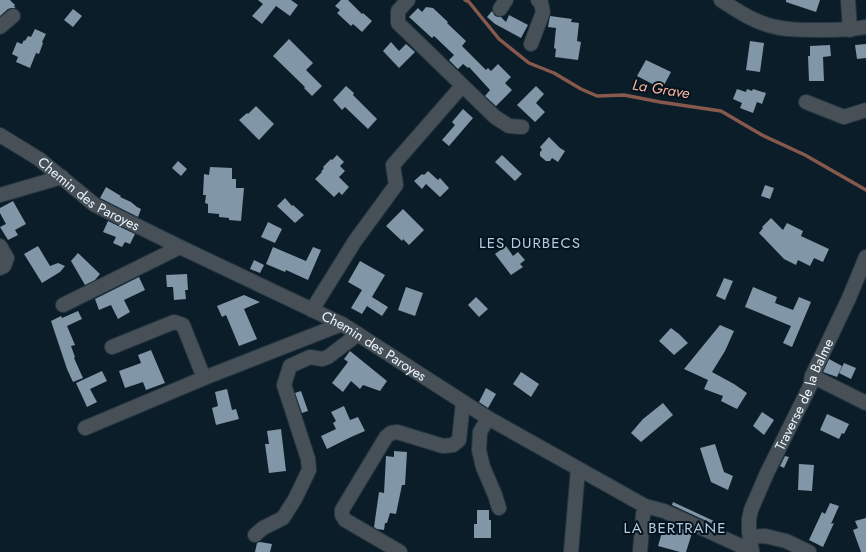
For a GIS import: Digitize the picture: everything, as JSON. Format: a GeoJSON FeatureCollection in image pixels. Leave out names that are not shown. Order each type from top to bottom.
{"type":"FeatureCollection","features":[{"type":"Feature","properties":{"kind":"street"},"geometry":{"type":"LineString","coordinates":[[408,0],[398,11],[398,23],[495,117],[509,126],[522,127]]}},
{"type":"Feature","properties":{"kind":"street"},"geometry":{"type":"LineString","coordinates":[[531,44],[543,12],[541,3],[538,0]]}},
{"type":"Feature","properties":{"kind":"street"},"geometry":{"type":"LineString","coordinates":[[721,0],[738,5],[747,16],[775,27],[800,30],[850,30],[866,27]]}},
{"type":"Feature","properties":{"kind":"street"},"geometry":{"type":"LineString","coordinates":[[848,0],[850,30]]}},
{"type":"Feature","properties":{"kind":"street"},"geometry":{"type":"LineString","coordinates":[[0,27],[13,16]]}},
{"type":"Feature","properties":{"kind":"street"},"geometry":{"type":"LineString","coordinates":[[312,310],[355,241],[396,185],[393,165],[462,86]]}},
{"type":"Feature","properties":{"kind":"street"},"geometry":{"type":"LineString","coordinates":[[806,102],[844,117],[866,110]]}},
{"type":"Feature","properties":{"kind":"street","name":"Chemin des Paroyes"},"geometry":{"type":"LineString","coordinates":[[0,135],[39,159],[95,205],[342,324],[488,418],[578,469],[645,506],[664,511],[752,552]]}},
{"type":"Feature","properties":{"kind":"street"},"geometry":{"type":"LineString","coordinates":[[0,195],[62,177]]}},
{"type":"Feature","properties":{"kind":"street"},"geometry":{"type":"LineString","coordinates":[[0,246],[7,258],[4,266],[0,268]]}},
{"type":"Feature","properties":{"kind":"street"},"geometry":{"type":"LineString","coordinates":[[64,305],[180,247]]}},
{"type":"Feature","properties":{"kind":"street","name":"Traverse de la Balme"},"geometry":{"type":"LineString","coordinates":[[752,552],[749,519],[751,510],[767,473],[810,386],[812,376],[865,263]]}},
{"type":"Feature","properties":{"kind":"street"},"geometry":{"type":"LineString","coordinates":[[112,347],[174,322],[183,325],[204,378]]}},
{"type":"Feature","properties":{"kind":"street"},"geometry":{"type":"LineString","coordinates":[[85,428],[204,378],[342,324]]}},
{"type":"Feature","properties":{"kind":"street"},"geometry":{"type":"LineString","coordinates":[[255,535],[263,528],[283,518],[295,499],[309,470],[308,459],[284,385],[290,366],[310,357],[322,359],[328,357],[358,334]]}},
{"type":"Feature","properties":{"kind":"street"},"geometry":{"type":"LineString","coordinates":[[812,376],[866,403]]}},
{"type":"Feature","properties":{"kind":"street"},"geometry":{"type":"LineString","coordinates":[[400,552],[346,520],[342,515],[342,510],[386,437],[391,433],[397,432],[443,446],[453,445],[459,440],[463,402]]}},
{"type":"Feature","properties":{"kind":"street"},"geometry":{"type":"LineString","coordinates":[[488,418],[480,432],[479,450],[483,467],[499,508]]}},
{"type":"Feature","properties":{"kind":"street"},"geometry":{"type":"LineString","coordinates":[[571,552],[578,469]]}},
{"type":"Feature","properties":{"kind":"street"},"geometry":{"type":"LineString","coordinates":[[639,551],[645,506]]}},
{"type":"Feature","properties":{"kind":"street"},"geometry":{"type":"LineString","coordinates":[[750,534],[786,541],[809,552]]}},
{"type":"Feature","properties":{"kind":"building"},"geometry":{"type":"Polygon","coordinates":[[[0,0],[10,0],[16,8],[8,9],[0,16],[0,0]]]}},
{"type":"Feature","properties":{"kind":"building"},"geometry":{"type":"Polygon","coordinates":[[[258,0],[291,0],[298,5],[290,16],[276,6],[262,24],[252,16],[263,4],[258,0]]]}},
{"type":"Feature","properties":{"kind":"building"},"geometry":{"type":"Polygon","coordinates":[[[341,0],[348,0],[362,14],[363,13],[372,21],[362,32],[353,24],[351,26],[337,13],[340,10],[335,6],[341,0]]]}},
{"type":"Feature","properties":{"kind":"building"},"geometry":{"type":"Polygon","coordinates":[[[786,0],[820,0],[816,12],[786,2],[786,0]]]}},
{"type":"Feature","properties":{"kind":"building"},"geometry":{"type":"Polygon","coordinates":[[[426,7],[433,8],[448,22],[447,23],[466,41],[462,46],[486,70],[488,68],[491,71],[498,64],[511,77],[505,83],[512,90],[496,106],[485,96],[490,90],[469,67],[468,68],[463,64],[458,69],[449,60],[454,55],[434,36],[432,38],[409,17],[418,8],[422,12],[426,7]]]}},
{"type":"Feature","properties":{"kind":"building"},"geometry":{"type":"Polygon","coordinates":[[[73,9],[82,16],[73,27],[64,20],[73,9]]]}},
{"type":"Feature","properties":{"kind":"building"},"geometry":{"type":"Polygon","coordinates":[[[492,11],[495,16],[501,17],[506,22],[509,15],[528,25],[521,38],[495,24],[487,17],[492,11]]]}},
{"type":"Feature","properties":{"kind":"building"},"geometry":{"type":"Polygon","coordinates":[[[550,16],[572,19],[571,22],[579,23],[577,41],[581,42],[578,60],[555,57],[556,49],[554,48],[556,28],[548,27],[550,16]]]}},
{"type":"Feature","properties":{"kind":"building"},"geometry":{"type":"Polygon","coordinates":[[[35,29],[46,34],[39,54],[36,53],[30,68],[16,62],[18,57],[12,54],[17,42],[22,44],[28,36],[31,37],[35,29]]]}},
{"type":"Feature","properties":{"kind":"building"},"geometry":{"type":"Polygon","coordinates":[[[289,39],[313,63],[306,70],[322,86],[312,96],[304,88],[305,87],[273,56],[289,39]]]}},
{"type":"Feature","properties":{"kind":"building"},"geometry":{"type":"Polygon","coordinates":[[[750,41],[764,43],[760,72],[746,70],[750,41]]]}},
{"type":"Feature","properties":{"kind":"building"},"geometry":{"type":"Polygon","coordinates":[[[391,42],[399,51],[406,44],[415,52],[399,68],[383,51],[391,42]]]}},
{"type":"Feature","properties":{"kind":"building"},"geometry":{"type":"Polygon","coordinates":[[[866,44],[866,58],[857,59],[855,45],[866,44]]]}},
{"type":"Feature","properties":{"kind":"building"},"geometry":{"type":"Polygon","coordinates":[[[830,45],[831,56],[823,57],[824,81],[809,81],[808,56],[810,56],[810,46],[830,45]]]}},
{"type":"Feature","properties":{"kind":"building"},"geometry":{"type":"Polygon","coordinates":[[[646,60],[671,72],[662,89],[637,76],[646,60]]]}},
{"type":"Feature","properties":{"kind":"building"},"geometry":{"type":"Polygon","coordinates":[[[346,86],[377,119],[368,129],[345,107],[342,110],[333,100],[346,86]]]}},
{"type":"Feature","properties":{"kind":"building"},"geometry":{"type":"Polygon","coordinates":[[[536,86],[544,94],[536,103],[545,112],[535,122],[517,105],[536,86]]]}},
{"type":"Feature","properties":{"kind":"building"},"geometry":{"type":"Polygon","coordinates":[[[737,89],[746,92],[747,89],[752,91],[753,89],[766,93],[762,104],[757,102],[753,113],[740,108],[742,103],[733,99],[737,89]]]}},
{"type":"Feature","properties":{"kind":"building"},"geometry":{"type":"Polygon","coordinates":[[[256,106],[274,124],[259,140],[239,120],[256,106]]]}},
{"type":"Feature","properties":{"kind":"building"},"geometry":{"type":"Polygon","coordinates":[[[463,109],[473,118],[449,146],[442,140],[455,125],[452,122],[463,109]]]}},
{"type":"Feature","properties":{"kind":"building"},"geometry":{"type":"Polygon","coordinates":[[[549,137],[565,151],[558,162],[552,158],[550,161],[546,161],[540,156],[540,152],[542,150],[540,147],[549,137]]]}},
{"type":"Feature","properties":{"kind":"building"},"geometry":{"type":"Polygon","coordinates":[[[337,155],[344,162],[340,166],[345,171],[339,177],[349,187],[342,195],[339,192],[334,197],[315,179],[322,172],[323,167],[337,155]]]}},
{"type":"Feature","properties":{"kind":"building"},"geometry":{"type":"Polygon","coordinates":[[[502,155],[522,174],[515,181],[495,162],[502,155]]]}},
{"type":"Feature","properties":{"kind":"building"},"geometry":{"type":"Polygon","coordinates":[[[178,161],[187,169],[181,176],[172,168],[178,161]]]}},
{"type":"Feature","properties":{"kind":"building"},"geometry":{"type":"Polygon","coordinates":[[[210,167],[232,168],[232,179],[236,179],[236,188],[244,188],[241,221],[229,220],[229,218],[219,217],[219,214],[208,213],[208,204],[205,203],[206,195],[203,195],[204,174],[209,175],[210,167]]]}},
{"type":"Feature","properties":{"kind":"building"},"geometry":{"type":"Polygon","coordinates":[[[428,171],[438,180],[440,178],[449,188],[440,197],[426,184],[422,189],[414,181],[428,171]]]}},
{"type":"Feature","properties":{"kind":"building"},"geometry":{"type":"Polygon","coordinates":[[[765,185],[774,188],[770,199],[761,196],[765,185]]]}},
{"type":"Feature","properties":{"kind":"building"},"geometry":{"type":"Polygon","coordinates":[[[106,187],[141,209],[138,217],[100,198],[106,187]]]}},
{"type":"Feature","properties":{"kind":"building"},"geometry":{"type":"Polygon","coordinates":[[[285,198],[292,206],[293,205],[304,215],[295,223],[277,206],[285,198]]]}},
{"type":"Feature","properties":{"kind":"building"},"geometry":{"type":"Polygon","coordinates":[[[13,201],[26,224],[15,230],[18,235],[8,240],[0,227],[6,224],[0,213],[0,208],[13,201]]]}},
{"type":"Feature","properties":{"kind":"building"},"geometry":{"type":"Polygon","coordinates":[[[403,209],[424,230],[409,245],[403,239],[402,241],[386,226],[403,209]]]}},
{"type":"Feature","properties":{"kind":"building"},"geometry":{"type":"Polygon","coordinates":[[[771,218],[783,230],[787,223],[803,231],[801,236],[829,249],[823,262],[814,258],[810,266],[798,260],[796,265],[784,259],[759,233],[763,228],[762,227],[771,218]]]}},
{"type":"Feature","properties":{"kind":"building"},"geometry":{"type":"Polygon","coordinates":[[[108,221],[135,234],[130,244],[125,242],[122,247],[113,243],[116,237],[103,232],[108,221]]]}},
{"type":"Feature","properties":{"kind":"building"},"geometry":{"type":"Polygon","coordinates":[[[268,222],[282,229],[275,243],[261,237],[268,222]]]}},
{"type":"Feature","properties":{"kind":"building"},"geometry":{"type":"Polygon","coordinates":[[[38,246],[50,266],[58,263],[65,266],[60,272],[42,283],[24,254],[38,246]]]}},
{"type":"Feature","properties":{"kind":"building"},"geometry":{"type":"Polygon","coordinates":[[[506,246],[513,256],[518,252],[525,260],[520,264],[523,267],[511,275],[495,254],[506,246]]]}},
{"type":"Feature","properties":{"kind":"building"},"geometry":{"type":"Polygon","coordinates":[[[273,247],[306,261],[313,247],[321,250],[308,280],[286,270],[285,272],[266,264],[273,247]]]}},
{"type":"Feature","properties":{"kind":"building"},"geometry":{"type":"Polygon","coordinates":[[[78,253],[100,274],[95,280],[85,285],[71,261],[78,253]]]}},
{"type":"Feature","properties":{"kind":"building"},"geometry":{"type":"Polygon","coordinates":[[[254,260],[264,265],[260,273],[250,269],[254,260]]]}},
{"type":"Feature","properties":{"kind":"building"},"geometry":{"type":"Polygon","coordinates":[[[360,261],[385,275],[372,297],[388,307],[382,316],[367,306],[362,314],[351,308],[362,290],[348,282],[360,261]]]}},
{"type":"Feature","properties":{"kind":"building"},"geometry":{"type":"Polygon","coordinates":[[[187,274],[188,290],[185,290],[186,299],[174,300],[173,287],[167,287],[166,275],[187,274]]]}},
{"type":"Feature","properties":{"kind":"building"},"geometry":{"type":"Polygon","coordinates":[[[139,277],[145,290],[124,300],[130,312],[118,319],[111,305],[99,310],[95,299],[139,277]]]}},
{"type":"Feature","properties":{"kind":"building"},"geometry":{"type":"Polygon","coordinates":[[[724,278],[733,281],[725,300],[716,296],[724,278]]]}},
{"type":"Feature","properties":{"kind":"building"},"geometry":{"type":"Polygon","coordinates":[[[406,287],[423,293],[415,316],[398,310],[406,287]]]}},
{"type":"Feature","properties":{"kind":"building"},"geometry":{"type":"Polygon","coordinates":[[[753,287],[777,297],[775,303],[793,310],[799,297],[811,302],[792,347],[783,343],[791,326],[745,307],[753,287]]]}},
{"type":"Feature","properties":{"kind":"building"},"geometry":{"type":"Polygon","coordinates":[[[244,295],[260,302],[244,309],[257,339],[239,346],[226,315],[222,317],[217,306],[244,295]]]}},
{"type":"Feature","properties":{"kind":"building"},"geometry":{"type":"Polygon","coordinates":[[[476,297],[488,309],[479,317],[468,305],[476,297]]]}},
{"type":"Feature","properties":{"kind":"building"},"geometry":{"type":"Polygon","coordinates":[[[78,311],[82,319],[67,326],[75,345],[71,346],[75,357],[74,358],[83,378],[73,382],[67,369],[51,321],[61,316],[62,318],[78,311]]]}},
{"type":"Feature","properties":{"kind":"building"},"geometry":{"type":"Polygon","coordinates":[[[720,325],[734,331],[725,351],[712,372],[747,393],[737,409],[721,401],[723,396],[704,389],[708,380],[684,369],[720,325]]]}},
{"type":"Feature","properties":{"kind":"building"},"geometry":{"type":"Polygon","coordinates":[[[671,328],[688,343],[674,355],[659,341],[671,328]]]}},
{"type":"Feature","properties":{"kind":"building"},"geometry":{"type":"Polygon","coordinates":[[[151,350],[165,383],[146,390],[143,382],[125,388],[119,371],[141,363],[138,355],[151,350]]]}},
{"type":"Feature","properties":{"kind":"building"},"geometry":{"type":"Polygon","coordinates":[[[350,351],[387,381],[380,391],[363,385],[360,389],[351,381],[343,392],[332,383],[348,362],[344,359],[350,351]]]}},
{"type":"Feature","properties":{"kind":"building"},"geometry":{"type":"Polygon","coordinates":[[[829,359],[842,366],[837,377],[823,372],[829,359]]]}},
{"type":"Feature","properties":{"kind":"building"},"geometry":{"type":"Polygon","coordinates":[[[844,363],[856,368],[851,379],[839,373],[844,363]]]}},
{"type":"Feature","properties":{"kind":"building"},"geometry":{"type":"Polygon","coordinates":[[[102,371],[107,381],[90,389],[97,402],[87,407],[76,383],[102,371]]]}},
{"type":"Feature","properties":{"kind":"building"},"geometry":{"type":"Polygon","coordinates":[[[521,372],[539,384],[531,397],[513,384],[521,372]]]}},
{"type":"Feature","properties":{"kind":"building"},"geometry":{"type":"Polygon","coordinates":[[[486,388],[496,394],[488,408],[479,402],[486,388]]]}},
{"type":"Feature","properties":{"kind":"building"},"geometry":{"type":"Polygon","coordinates":[[[227,389],[232,410],[236,409],[239,419],[216,425],[212,408],[218,406],[215,392],[227,389]]]}},
{"type":"Feature","properties":{"kind":"building"},"geometry":{"type":"Polygon","coordinates":[[[301,391],[308,411],[302,413],[295,393],[301,391]]]}},
{"type":"Feature","properties":{"kind":"building"},"geometry":{"type":"Polygon","coordinates":[[[663,403],[673,415],[641,442],[631,433],[643,419],[663,403]]]}},
{"type":"Feature","properties":{"kind":"building"},"geometry":{"type":"Polygon","coordinates":[[[344,406],[350,420],[358,417],[365,431],[327,449],[321,436],[336,429],[333,423],[336,421],[331,412],[344,406]]]}},
{"type":"Feature","properties":{"kind":"building"},"geometry":{"type":"Polygon","coordinates":[[[762,412],[774,420],[764,435],[753,426],[762,412]]]}},
{"type":"Feature","properties":{"kind":"building"},"geometry":{"type":"Polygon","coordinates":[[[827,414],[849,424],[844,434],[842,433],[839,439],[820,430],[827,414]]]}},
{"type":"Feature","properties":{"kind":"building"},"geometry":{"type":"Polygon","coordinates":[[[281,429],[286,471],[269,473],[265,444],[269,444],[267,431],[281,429]]]}},
{"type":"Feature","properties":{"kind":"building"},"geometry":{"type":"Polygon","coordinates":[[[715,444],[724,472],[733,476],[728,490],[711,482],[700,448],[715,444]]]}},
{"type":"Feature","properties":{"kind":"building"},"geometry":{"type":"Polygon","coordinates":[[[394,451],[407,452],[405,485],[402,485],[396,514],[390,513],[387,523],[385,523],[384,530],[377,529],[374,527],[379,492],[384,493],[386,456],[394,457],[394,451]]]}},
{"type":"Feature","properties":{"kind":"building"},"geometry":{"type":"Polygon","coordinates":[[[785,456],[789,457],[784,468],[780,466],[785,456]]]}},
{"type":"Feature","properties":{"kind":"building"},"geometry":{"type":"Polygon","coordinates":[[[799,464],[814,465],[812,491],[798,490],[799,464]]]}},
{"type":"Feature","properties":{"kind":"building"},"geometry":{"type":"Polygon","coordinates":[[[673,502],[716,522],[715,525],[672,505],[673,502]]]}},
{"type":"Feature","properties":{"kind":"building"},"geometry":{"type":"Polygon","coordinates":[[[830,503],[839,506],[831,524],[834,523],[823,547],[809,540],[822,512],[825,514],[830,503]]]}},
{"type":"Feature","properties":{"kind":"building"},"geometry":{"type":"Polygon","coordinates":[[[477,510],[489,510],[489,520],[491,520],[491,538],[474,538],[474,524],[477,524],[477,510]]]}},
{"type":"Feature","properties":{"kind":"building"},"geometry":{"type":"Polygon","coordinates":[[[866,518],[866,552],[861,552],[853,530],[858,528],[855,521],[866,518]]]}},
{"type":"Feature","properties":{"kind":"building"},"geometry":{"type":"Polygon","coordinates":[[[678,527],[692,533],[686,552],[680,552],[658,546],[663,529],[676,534],[678,527]]]}},
{"type":"Feature","properties":{"kind":"building"},"geometry":{"type":"Polygon","coordinates":[[[257,543],[272,544],[270,552],[255,552],[257,543]]]}},
{"type":"Feature","properties":{"kind":"waterway","name":"La Grave"},"geometry":{"type":"LineString","coordinates":[[465,0],[469,2],[499,39],[529,63],[554,73],[581,89],[597,96],[624,95],[721,111],[762,135],[805,155],[866,190]]}},
{"type":"Feature","properties":{"kind":"district","name":"LES DURBECS"},"geometry":{"type":"Point","coordinates":[530,243]}},
{"type":"Feature","properties":{"kind":"district","name":"LA BERTRANE"},"geometry":{"type":"Point","coordinates":[675,528]}}]}
